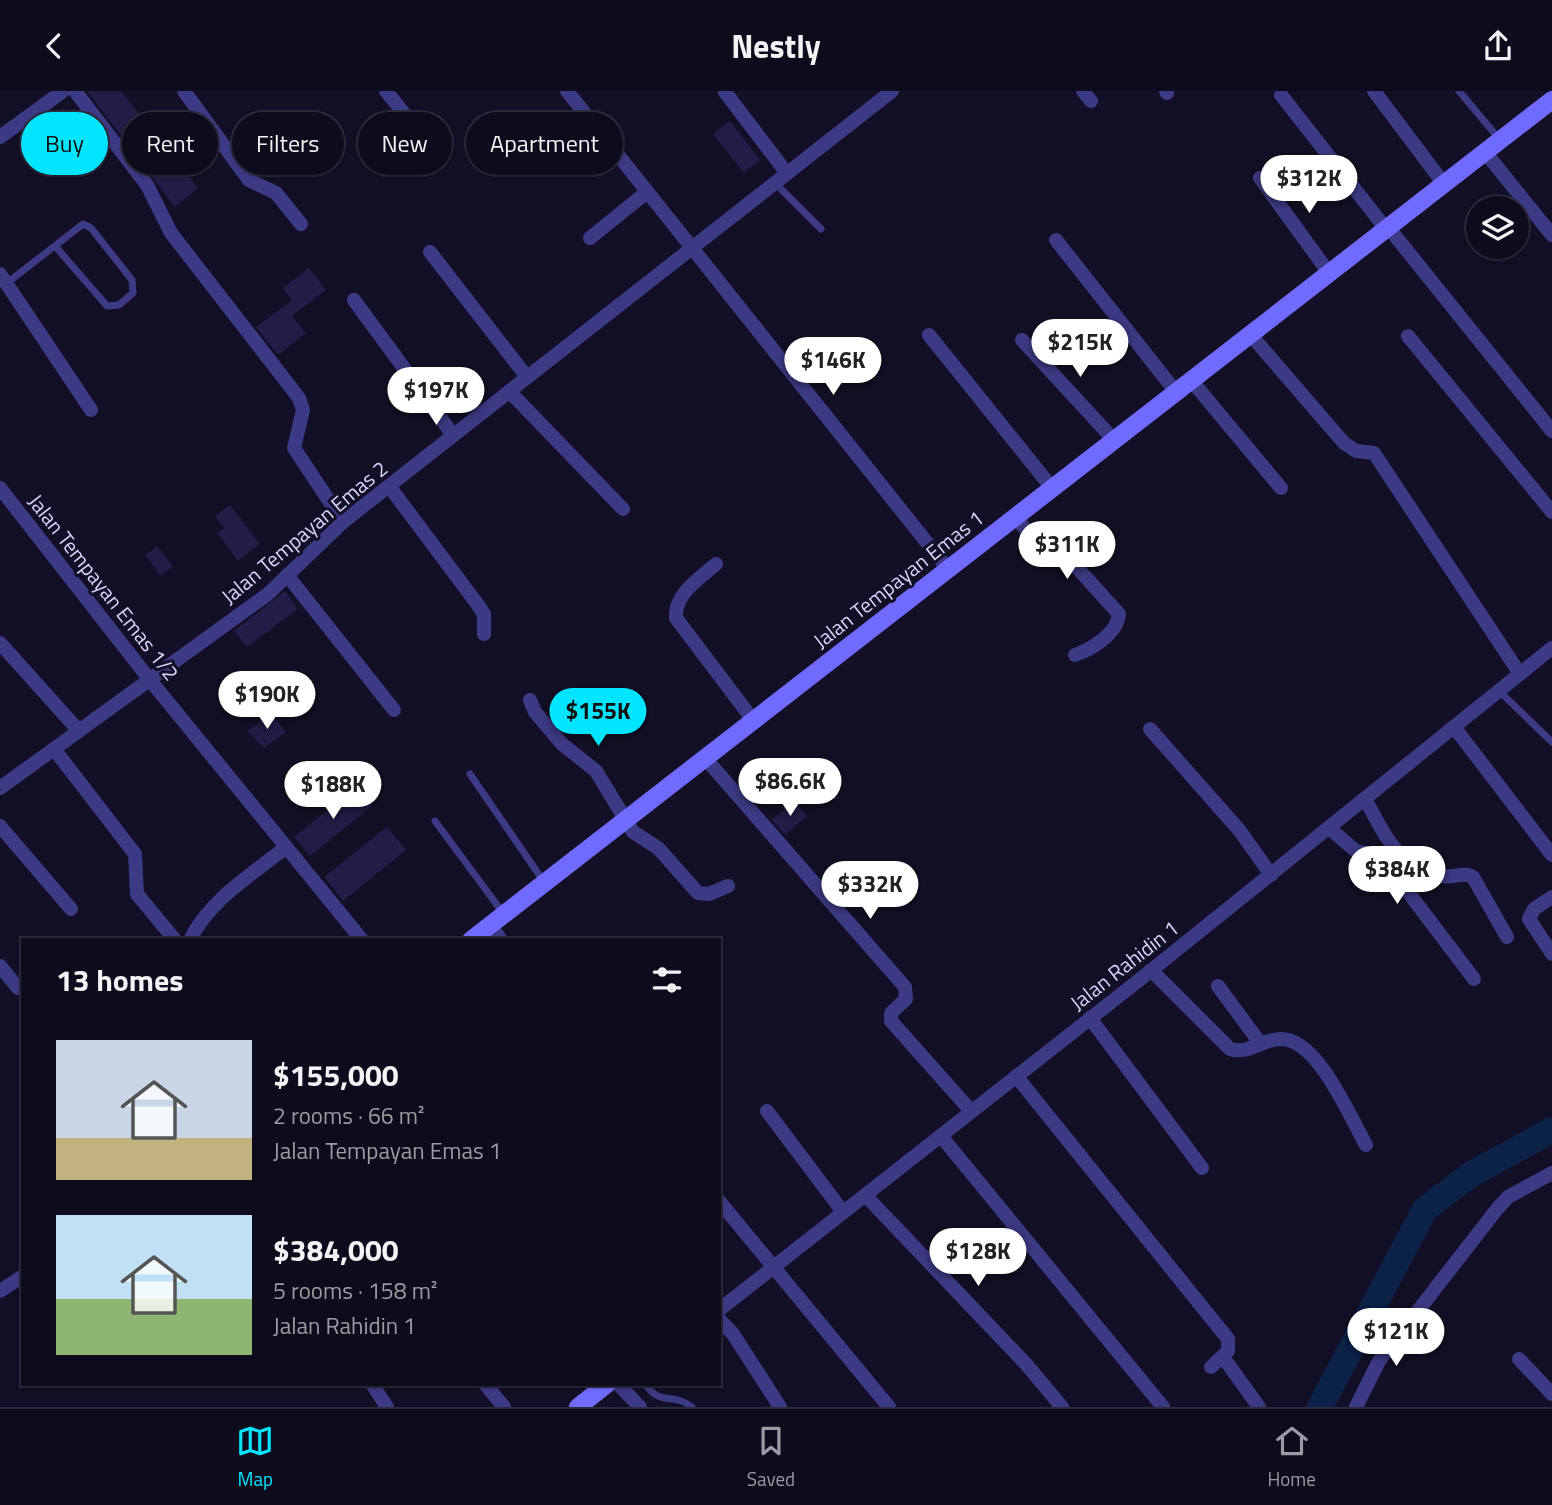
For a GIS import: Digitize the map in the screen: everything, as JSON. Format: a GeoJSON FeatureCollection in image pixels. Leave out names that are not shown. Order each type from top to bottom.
{"type":"FeatureCollection","features":[{"type":"Feature","properties":{"kind":"street"},"geometry":{"type":"LineString","coordinates":[[0,137],[63,91]]}},
{"type":"Feature","properties":{"kind":"street"},"geometry":{"type":"LineString","coordinates":[[75,91],[147,185],[171,233],[299,398],[303,410],[294,448],[343,521]]}},
{"type":"Feature","properties":{"kind":"street"},"geometry":{"type":"LineString","coordinates":[[184,91],[248,180],[276,193],[301,224]]}},
{"type":"Feature","properties":{"kind":"street"},"geometry":{"type":"LineString","coordinates":[[386,91],[403,112]]}},
{"type":"Feature","properties":{"kind":"street"},"geometry":{"type":"LineString","coordinates":[[567,91],[948,569]]}},
{"type":"Feature","properties":{"kind":"street"},"geometry":{"type":"LineString","coordinates":[[1374,91],[1444,184]]}},
{"type":"Feature","properties":{"kind":"street"},"geometry":{"type":"LineString","coordinates":[[725,92],[786,172]]}},
{"type":"Feature","properties":{"kind":"street","name":"Jalan Tempayan Emas 2"},"geometry":{"type":"LineString","coordinates":[[0,788],[268,594],[343,521],[887,93]]}},
{"type":"Feature","properties":{"kind":"street"},"geometry":{"type":"LineString","coordinates":[[1281,95],[1552,431]]}},
{"type":"Feature","properties":{"kind":"street","name":"Jalan Tempayan Emas 1"},"geometry":{"type":"LineString","coordinates":[[473,938],[1552,100]]}},
{"type":"Feature","properties":{"kind":"street"},"geometry":{"type":"LineString","coordinates":[[1485,152],[1552,235]]}},
{"type":"Feature","properties":{"kind":"street"},"geometry":{"type":"LineString","coordinates":[[1260,178],[1329,273]]}},
{"type":"Feature","properties":{"kind":"street"},"geometry":{"type":"LineString","coordinates":[[590,238],[647,192]]}},
{"type":"Feature","properties":{"kind":"street"},"geometry":{"type":"LineString","coordinates":[[1056,240],[1176,392]]}},
{"type":"Feature","properties":{"kind":"street"},"geometry":{"type":"LineString","coordinates":[[430,252],[527,377]]}},
{"type":"Feature","properties":{"kind":"street"},"geometry":{"type":"LineString","coordinates":[[4,278],[91,410]]}},
{"type":"Feature","properties":{"kind":"street"},"geometry":{"type":"LineString","coordinates":[[354,300],[453,435]]}},
{"type":"Feature","properties":{"kind":"street"},"geometry":{"type":"LineString","coordinates":[[1250,334],[1344,443],[1356,451],[1374,453],[1520,674]]}},
{"type":"Feature","properties":{"kind":"street"},"geometry":{"type":"LineString","coordinates":[[929,335],[1052,488]]}},
{"type":"Feature","properties":{"kind":"street"},"geometry":{"type":"LineString","coordinates":[[1408,336],[1552,512]]}},
{"type":"Feature","properties":{"kind":"street"},"geometry":{"type":"LineString","coordinates":[[1022,340],[1114,440]]}},
{"type":"Feature","properties":{"kind":"street"},"geometry":{"type":"LineString","coordinates":[[1191,380],[1281,488]]}},
{"type":"Feature","properties":{"kind":"street"},"geometry":{"type":"LineString","coordinates":[[509,391],[623,509]]}},
{"type":"Feature","properties":{"kind":"street"},"geometry":{"type":"LineString","coordinates":[[389,486],[484,614],[484,634]]}},
{"type":"Feature","properties":{"kind":"street","name":"Jalan Tempayan Emas 1/2"},"geometry":{"type":"LineString","coordinates":[[0,488],[150,680],[360,938]]}},
{"type":"Feature","properties":{"kind":"street"},"geometry":{"type":"LineString","coordinates":[[1016,517],[1032,537],[1053,541],[1119,614],[1118,621],[1106,636],[1075,655]]}},
{"type":"Feature","properties":{"kind":"street"},"geometry":{"type":"LineString","coordinates":[[716,564],[680,597],[675,608],[676,618],[753,720]]}},
{"type":"Feature","properties":{"kind":"street"},"geometry":{"type":"LineString","coordinates":[[287,575],[394,710]]}},
{"type":"Feature","properties":{"kind":"street"},"geometry":{"type":"LineString","coordinates":[[0,643],[79,731]]}},
{"type":"Feature","properties":{"kind":"street","name":"Jalan Rahidin 1"},"geometry":{"type":"LineString","coordinates":[[721,1308],[1090,1019],[1552,649]]}},
{"type":"Feature","properties":{"kind":"street"},"geometry":{"type":"LineString","coordinates":[[530,700],[535,712],[562,744],[596,771],[633,832],[658,848],[698,893],[709,894],[728,885]]}},
{"type":"Feature","properties":{"kind":"street"},"geometry":{"type":"LineString","coordinates":[[1454,727],[1552,855]]}},
{"type":"Feature","properties":{"kind":"street"},"geometry":{"type":"LineString","coordinates":[[1150,729],[1233,821],[1270,875]]}},
{"type":"Feature","properties":{"kind":"street"},"geometry":{"type":"LineString","coordinates":[[54,749],[135,854],[137,894],[173,938]]}},
{"type":"Feature","properties":{"kind":"street"},"geometry":{"type":"LineString","coordinates":[[705,758],[905,987],[906,999],[891,1013],[891,1021],[971,1111]]}},
{"type":"Feature","properties":{"kind":"street"},"geometry":{"type":"LineString","coordinates":[[1365,799],[1395,852],[1405,862],[1440,876],[1468,874],[1473,877],[1507,937]]}},
{"type":"Feature","properties":{"kind":"street"},"geometry":{"type":"LineString","coordinates":[[0,826],[71,909]]}},
{"type":"Feature","properties":{"kind":"street"},"geometry":{"type":"LineString","coordinates":[[1329,828],[1356,851],[1376,855],[1386,863],[1474,979]]}},
{"type":"Feature","properties":{"kind":"street"},"geometry":{"type":"LineString","coordinates":[[191,938],[198,924],[212,908],[286,847]]}},
{"type":"Feature","properties":{"kind":"street"},"geometry":{"type":"LineString","coordinates":[[1552,897],[1534,909],[1529,919],[1552,954]]}},
{"type":"Feature","properties":{"kind":"street"},"geometry":{"type":"LineString","coordinates":[[497,919],[501,938]]}},
{"type":"Feature","properties":{"kind":"street"},"geometry":{"type":"LineString","coordinates":[[0,966],[18,988]]}},
{"type":"Feature","properties":{"kind":"street"},"geometry":{"type":"LineString","coordinates":[[1151,970],[1230,1049],[1239,1052],[1279,1039],[1301,1045],[1336,1091],[1366,1146]]}},
{"type":"Feature","properties":{"kind":"street"},"geometry":{"type":"LineString","coordinates":[[1218,986],[1260,1043]]}},
{"type":"Feature","properties":{"kind":"street"},"geometry":{"type":"LineString","coordinates":[[1090,1019],[1202,1168]]}},
{"type":"Feature","properties":{"kind":"street"},"geometry":{"type":"LineString","coordinates":[[1016,1076],[1224,1333],[1229,1344],[1223,1357],[1211,1367]]}},
{"type":"Feature","properties":{"kind":"street"},"geometry":{"type":"LineString","coordinates":[[767,1111],[843,1213]]}},
{"type":"Feature","properties":{"kind":"street"},"geometry":{"type":"LineString","coordinates":[[941,1136],[1163,1407]]}},
{"type":"Feature","properties":{"kind":"street"},"geometry":{"type":"LineString","coordinates":[[1356,1407],[1379,1361],[1497,1209],[1508,1197],[1552,1173]]}},
{"type":"Feature","properties":{"kind":"street"},"geometry":{"type":"LineString","coordinates":[[865,1195],[1026,1364],[1062,1407]]}},
{"type":"Feature","properties":{"kind":"street"},"geometry":{"type":"LineString","coordinates":[[721,1203],[889,1407]]}},
{"type":"Feature","properties":{"kind":"street"},"geometry":{"type":"LineString","coordinates":[[0,1291],[21,1277]]}},
{"type":"Feature","properties":{"kind":"street"},"geometry":{"type":"LineString","coordinates":[[721,1321],[733,1334],[780,1407]]}},
{"type":"Feature","properties":{"kind":"street"},"geometry":{"type":"LineString","coordinates":[[1223,1357],[1259,1407]]}},
{"type":"Feature","properties":{"kind":"street"},"geometry":{"type":"LineString","coordinates":[[1519,1359],[1552,1394]]}},
{"type":"Feature","properties":{"kind":"street"},"geometry":{"type":"LineString","coordinates":[[373,1386],[387,1407]]}},
{"type":"Feature","properties":{"kind":"street"},"geometry":{"type":"LineString","coordinates":[[487,1386],[504,1407]]}},
{"type":"Feature","properties":{"kind":"street"},"geometry":{"type":"LineString","coordinates":[[578,1407],[604,1386]]}},
{"type":"Feature","properties":{"kind":"street"},"geometry":{"type":"LineString","coordinates":[[620,1386],[640,1407]]}},
{"type":"Feature","properties":{"kind":"lane"},"geometry":{"type":"LineString","coordinates":[[1459,91],[1500,140]]}},
{"type":"Feature","properties":{"kind":"lane"},"geometry":{"type":"LineString","coordinates":[[774,181],[821,229]]}},
{"type":"Feature","properties":{"kind":"lane"},"geometry":{"type":"LineString","coordinates":[[4,278],[55,246],[83,224],[88,226],[132,281],[133,293],[118,305],[107,306],[55,246]]}},
{"type":"Feature","properties":{"kind":"lane"},"geometry":{"type":"LineString","coordinates":[[1499,691],[1552,742]]}},
{"type":"Feature","properties":{"kind":"lane"},"geometry":{"type":"LineString","coordinates":[[470,774],[544,883]]}},
{"type":"Feature","properties":{"kind":"lane"},"geometry":{"type":"LineString","coordinates":[[435,821],[497,919]]}},
{"type":"Feature","properties":{"kind":"lane"},"geometry":{"type":"LineString","coordinates":[[646,1386],[653,1396],[661,1400],[676,1399],[692,1407]]}},
{"type":"Feature","properties":{"kind":"building"},"geometry":{"type":"Polygon","coordinates":[[[87,91],[121,91],[138,112],[122,112],[122,137],[108,119],[108,112],[103,112],[87,91]]]}},
{"type":"Feature","properties":{"kind":"building"},"geometry":{"type":"Polygon","coordinates":[[[730,121],[760,160],[744,173],[713,134],[730,121]]]}},
{"type":"Feature","properties":{"kind":"building"},"geometry":{"type":"Polygon","coordinates":[[[151,175],[188,175],[198,188],[175,207],[151,175]]]}},
{"type":"Feature","properties":{"kind":"building"},"geometry":{"type":"Polygon","coordinates":[[[309,268],[326,290],[292,316],[306,333],[278,355],[256,327],[292,300],[283,288],[309,268]]]}},
{"type":"Feature","properties":{"kind":"building"},"geometry":{"type":"Polygon","coordinates":[[[230,505],[260,544],[238,561],[217,533],[224,528],[215,516],[230,505]]]}},
{"type":"Feature","properties":{"kind":"building"},"geometry":{"type":"Polygon","coordinates":[[[157,546],[173,566],[161,576],[145,555],[157,546]]]}},
{"type":"Feature","properties":{"kind":"building"},"geometry":{"type":"Polygon","coordinates":[[[285,591],[298,609],[247,647],[234,631],[285,591]]]}},
{"type":"Feature","properties":{"kind":"building"},"geometry":{"type":"Polygon","coordinates":[[[271,713],[286,732],[264,748],[247,731],[271,713]]]}},
{"type":"Feature","properties":{"kind":"building"},"geometry":{"type":"Polygon","coordinates":[[[356,787],[372,806],[310,856],[294,837],[356,787]]]}},
{"type":"Feature","properties":{"kind":"building"},"geometry":{"type":"Polygon","coordinates":[[[794,801],[807,816],[785,835],[772,820],[794,801]]]}},
{"type":"Feature","properties":{"kind":"building"},"geometry":{"type":"Polygon","coordinates":[[[387,827],[406,850],[343,901],[324,877],[387,827]]]}},
{"type":"Feature","properties":{"kind":"waterway"},"geometry":{"type":"LineString","coordinates":[[1320,1407],[1425,1209],[1470,1175],[1552,1130]]}}]}
